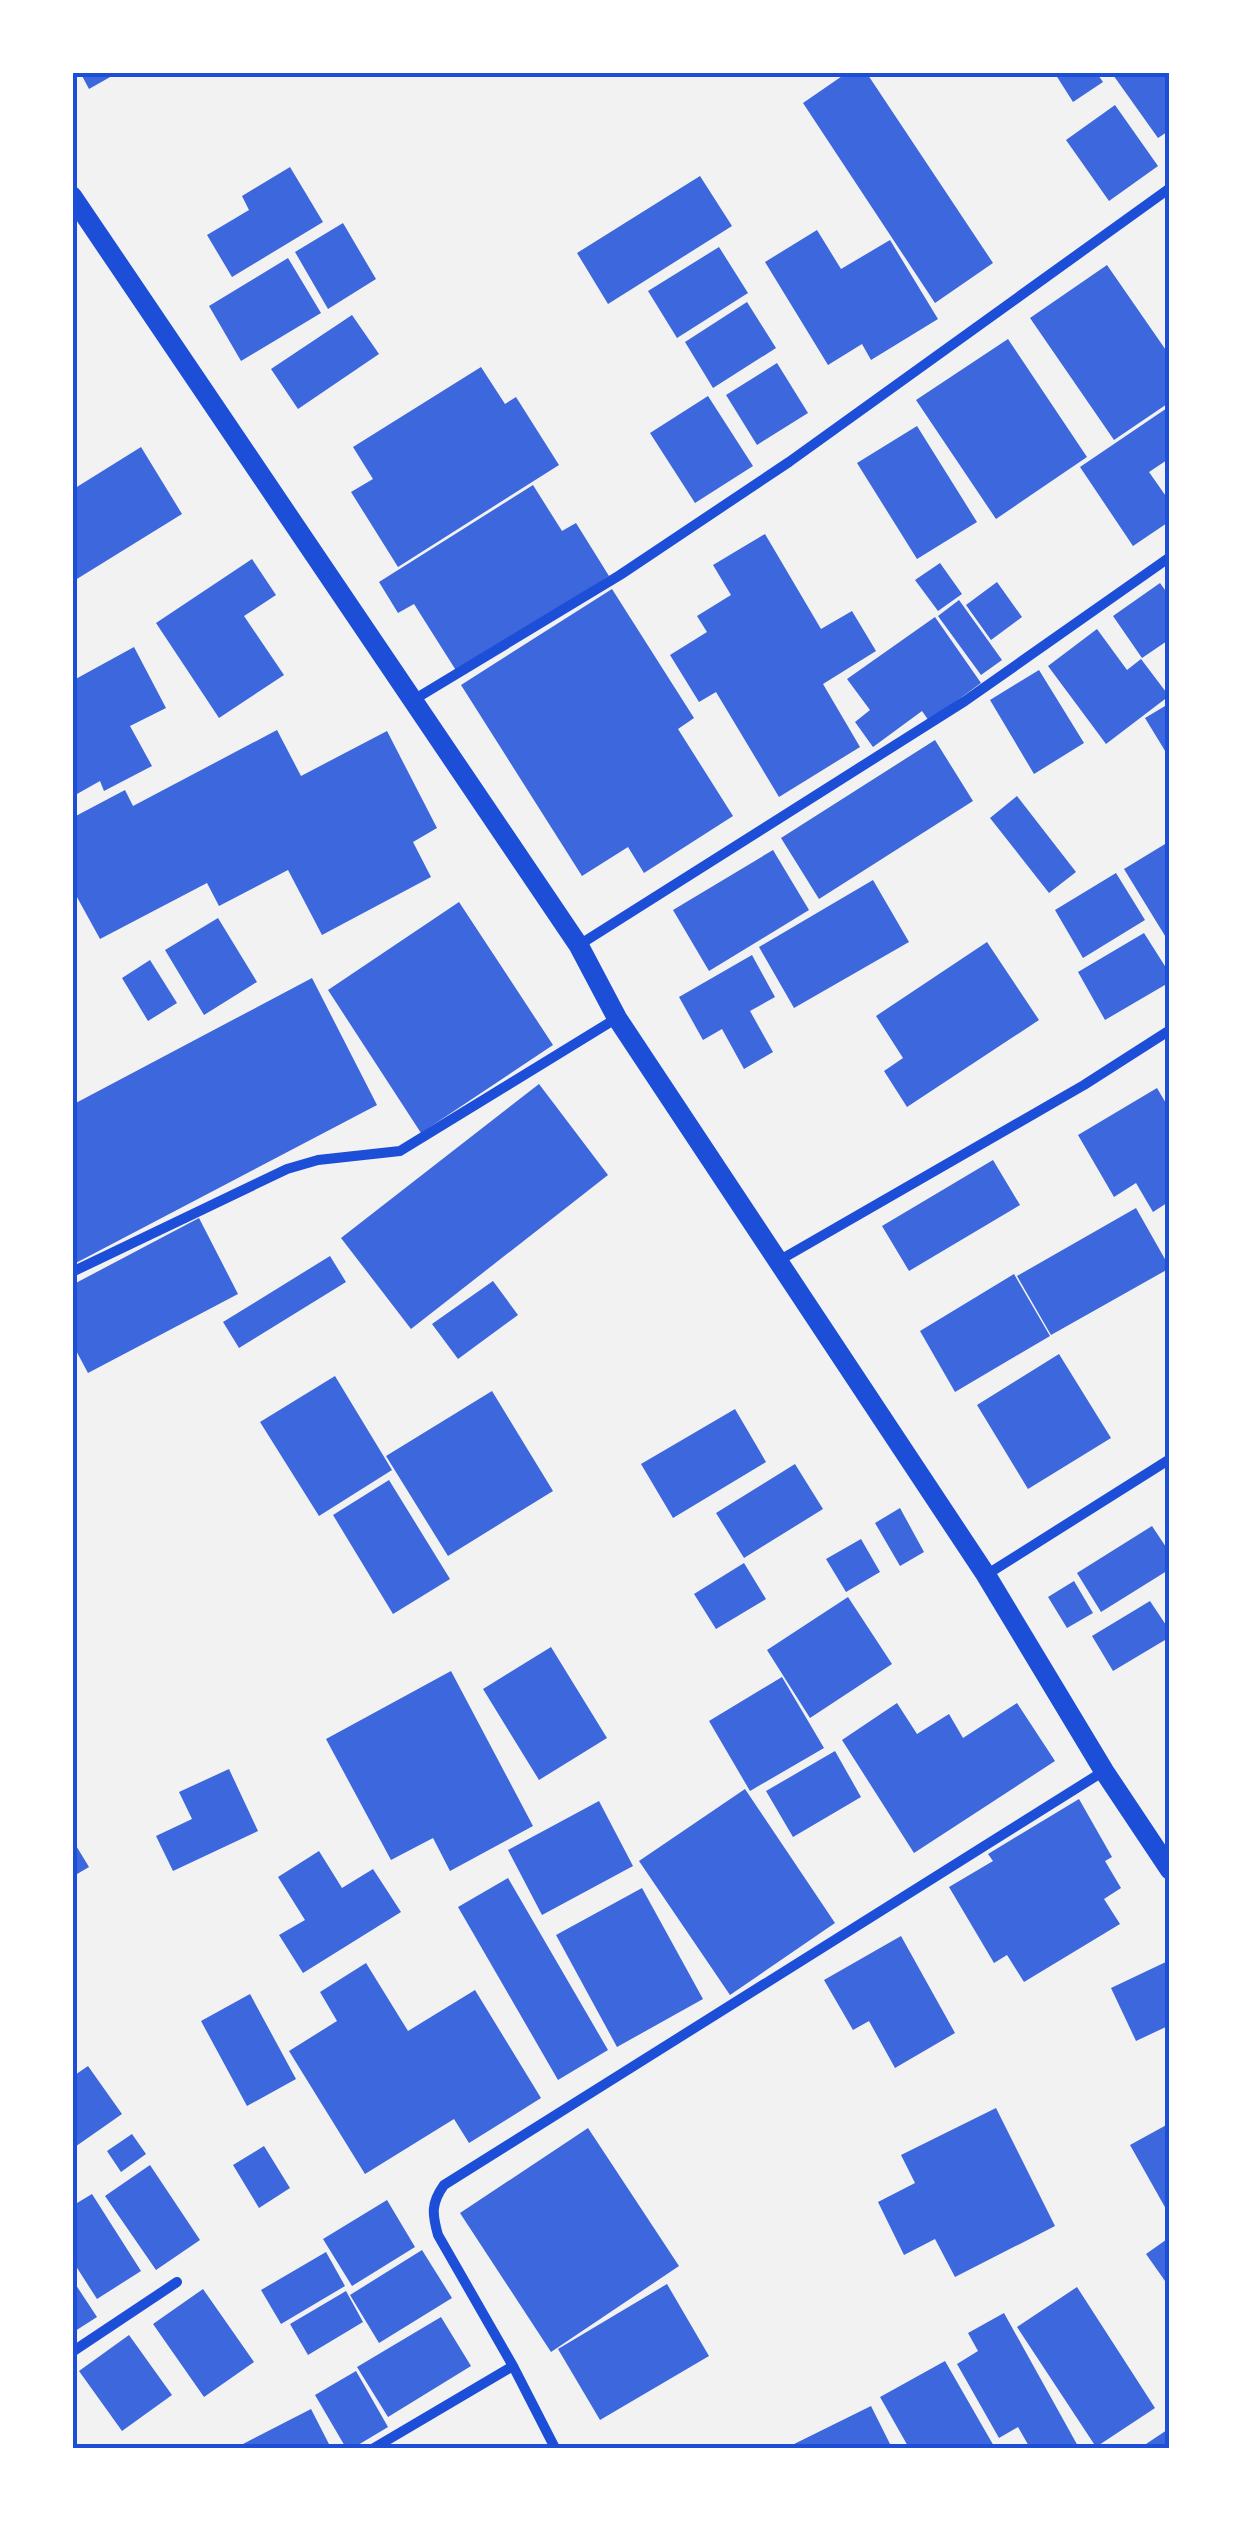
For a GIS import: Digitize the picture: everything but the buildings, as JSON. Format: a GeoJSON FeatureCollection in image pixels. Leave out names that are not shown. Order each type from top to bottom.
{"type":"FeatureCollection","features":[{"type":"Feature","properties":{"kind":"main road"},"geometry":{"type":"LineString","coordinates":[[72,196],[415,699],[578,946],[618,1018],[986,1574],[1104,1771],[1170,1870]]}},
{"type":"Feature","properties":{"kind":"street"},"geometry":{"type":"LineString","coordinates":[[415,699],[620,575],[773,472],[1170,188]]}},
{"type":"Feature","properties":{"kind":"street"},"geometry":{"type":"LineString","coordinates":[[578,946],[964,701],[1170,557]]}},
{"type":"Feature","properties":{"kind":"street"},"geometry":{"type":"LineString","coordinates":[[72,1272],[287,1169],[332,1158],[400,1151],[618,1018]]}},
{"type":"Feature","properties":{"kind":"street"},"geometry":{"type":"LineString","coordinates":[[780,1260],[1084,1085],[1170,1030]]}},
{"type":"Feature","properties":{"kind":"street"},"geometry":{"type":"LineString","coordinates":[[986,1574],[1170,1459]]}},
{"type":"Feature","properties":{"kind":"street"},"geometry":{"type":"LineString","coordinates":[[555,2448],[438,2235],[432,2214],[434,2199],[444,2185],[1104,1771]]}},
{"type":"Feature","properties":{"kind":"street"},"geometry":{"type":"LineString","coordinates":[[72,2352],[178,2282]]}},
{"type":"Feature","properties":{"kind":"street"},"geometry":{"type":"LineString","coordinates":[[374,2448],[513,2366]]}}]}
